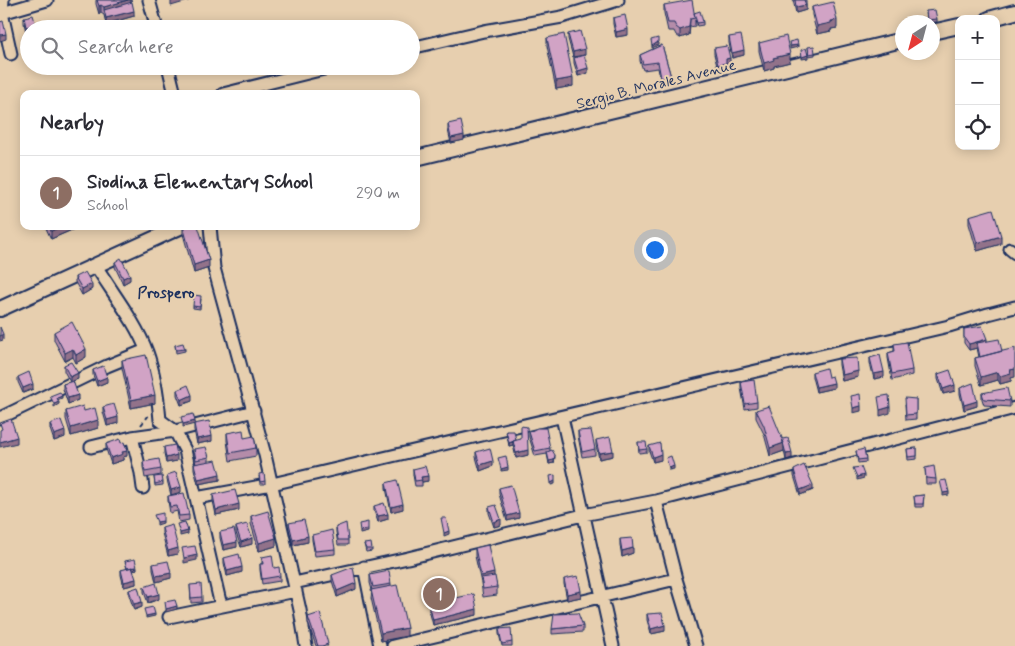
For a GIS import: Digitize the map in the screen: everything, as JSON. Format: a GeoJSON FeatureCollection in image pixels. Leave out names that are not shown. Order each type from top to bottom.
{"type":"FeatureCollection","features":[{"type":"Feature","properties":{"kind":"main road"},"geometry":{"type":"LineString","coordinates":[[1000,16],[1015,12]]}},
{"type":"Feature","properties":{"kind":"main road"},"geometry":{"type":"LineString","coordinates":[[940,30],[955,27]]}},
{"type":"Feature","properties":{"kind":"main road","name":"Sergio B. Morales Avenue"},"geometry":{"type":"LineString","coordinates":[[420,157],[895,42]]}},
{"type":"Feature","properties":{"kind":"main road"},"geometry":{"type":"LineString","coordinates":[[0,309],[173,230]]}},
{"type":"Feature","properties":{"kind":"street"},"geometry":{"type":"LineString","coordinates":[[3,0],[2,13],[11,54]]}},
{"type":"Feature","properties":{"kind":"street"},"geometry":{"type":"LineString","coordinates":[[2,13],[47,0]]}},
{"type":"Feature","properties":{"kind":"street"},"geometry":{"type":"LineString","coordinates":[[149,0],[155,20]]}},
{"type":"Feature","properties":{"kind":"street"},"geometry":{"type":"LineString","coordinates":[[420,46],[484,31],[562,17],[618,0]]}},
{"type":"Feature","properties":{"kind":"street"},"geometry":{"type":"LineString","coordinates":[[170,75],[174,90]]}},
{"type":"Feature","properties":{"kind":"street"},"geometry":{"type":"LineString","coordinates":[[239,90],[300,75]]}},
{"type":"Feature","properties":{"kind":"street"},"geometry":{"type":"LineString","coordinates":[[210,230],[214,268],[254,411],[272,484],[306,646]]}},
{"type":"Feature","properties":{"kind":"street"},"geometry":{"type":"LineString","coordinates":[[96,266],[128,316],[146,350],[159,401],[160,420],[175,431],[185,450],[221,606]]}},
{"type":"Feature","properties":{"kind":"street"},"geometry":{"type":"LineString","coordinates":[[196,498],[272,484],[562,417],[949,326],[1015,308]]}},
{"type":"Feature","properties":{"kind":"street"},"geometry":{"type":"LineString","coordinates":[[0,418],[108,366],[146,350]]}},
{"type":"Feature","properties":{"kind":"street"},"geometry":{"type":"LineString","coordinates":[[169,617],[221,606],[364,568],[583,515],[656,501],[1015,408]]}},
{"type":"Feature","properties":{"kind":"street"},"geometry":{"type":"LineString","coordinates":[[91,447],[132,437],[175,431],[254,411]]}},
{"type":"Feature","properties":{"kind":"street"},"geometry":{"type":"LineString","coordinates":[[562,417],[613,646]]}},
{"type":"Feature","properties":{"kind":"street"},"geometry":{"type":"LineString","coordinates":[[132,437],[143,488]]}},
{"type":"Feature","properties":{"kind":"street"},"geometry":{"type":"LineString","coordinates":[[656,501],[696,646]]}},
{"type":"Feature","properties":{"kind":"street"},"geometry":{"type":"LineString","coordinates":[[364,568],[380,646]]}},
{"type":"Feature","properties":{"kind":"street"},"geometry":{"type":"LineString","coordinates":[[393,646],[676,579]]}},
{"type":"Feature","properties":{"kind":"path"},"geometry":{"type":"LineString","coordinates":[[132,437],[159,401]]}},
{"type":"Feature","properties":{"kind":"building"},"geometry":{"type":"Polygon","coordinates":[[[97,0],[128,0],[104,7],[99,6],[97,0]]]}},
{"type":"Feature","properties":{"kind":"building"},"geometry":{"type":"Polygon","coordinates":[[[692,0],[695,18],[690,19],[689,27],[680,30],[674,23],[668,23],[664,5],[692,0]]]}},
{"type":"Feature","properties":{"kind":"building"},"geometry":{"type":"Polygon","coordinates":[[[795,0],[804,0],[806,5],[796,7],[795,0]]]}},
{"type":"Feature","properties":{"kind":"building"},"geometry":{"type":"Polygon","coordinates":[[[132,2],[134,11],[106,18],[104,10],[132,2]]]}},
{"type":"Feature","properties":{"kind":"building"},"geometry":{"type":"Polygon","coordinates":[[[833,2],[837,20],[817,26],[812,7],[833,2]]]}},
{"type":"Feature","properties":{"kind":"building"},"geometry":{"type":"Polygon","coordinates":[[[935,10],[936,15],[926,15],[926,11],[935,10]]]}},
{"type":"Feature","properties":{"kind":"building"},"geometry":{"type":"Polygon","coordinates":[[[700,11],[703,22],[697,23],[694,13],[700,11]]]}},
{"type":"Feature","properties":{"kind":"building"},"geometry":{"type":"Polygon","coordinates":[[[33,15],[34,20],[25,20],[24,17],[33,15]]]}},
{"type":"Feature","properties":{"kind":"building"},"geometry":{"type":"Polygon","coordinates":[[[625,15],[628,29],[616,32],[613,18],[625,15]]]}},
{"type":"Feature","properties":{"kind":"building"},"geometry":{"type":"Polygon","coordinates":[[[3,21],[6,34],[0,35],[0,22],[3,21]]]}},
{"type":"Feature","properties":{"kind":"building"},"geometry":{"type":"Polygon","coordinates":[[[580,31],[585,49],[573,52],[568,34],[580,31]]]}},
{"type":"Feature","properties":{"kind":"building"},"geometry":{"type":"Polygon","coordinates":[[[564,34],[573,78],[556,81],[547,38],[564,34]]]}},
{"type":"Feature","properties":{"kind":"building"},"geometry":{"type":"Polygon","coordinates":[[[741,35],[744,50],[732,53],[729,37],[741,35]]]}},
{"type":"Feature","properties":{"kind":"building"},"geometry":{"type":"Polygon","coordinates":[[[786,36],[790,54],[773,58],[774,60],[764,63],[759,43],[786,36]]]}},
{"type":"Feature","properties":{"kind":"building"},"geometry":{"type":"Polygon","coordinates":[[[658,38],[658,42],[652,46],[651,40],[658,38]]]}},
{"type":"Feature","properties":{"kind":"building"},"geometry":{"type":"Polygon","coordinates":[[[797,40],[798,45],[790,46],[789,42],[797,40]]]}},
{"type":"Feature","properties":{"kind":"building"},"geometry":{"type":"Polygon","coordinates":[[[662,45],[671,77],[661,78],[658,62],[643,64],[640,55],[662,45]]]}},
{"type":"Feature","properties":{"kind":"building"},"geometry":{"type":"Polygon","coordinates":[[[727,46],[730,58],[726,59],[726,63],[718,65],[714,48],[727,46]]]}},
{"type":"Feature","properties":{"kind":"building"},"geometry":{"type":"Polygon","coordinates":[[[814,46],[815,53],[809,54],[808,47],[814,46]]]}},
{"type":"Feature","properties":{"kind":"building"},"geometry":{"type":"Polygon","coordinates":[[[806,48],[808,55],[802,57],[801,50],[806,48]]]}},
{"type":"Feature","properties":{"kind":"building"},"geometry":{"type":"Polygon","coordinates":[[[584,55],[588,68],[578,71],[574,58],[584,55]]]}},
{"type":"Feature","properties":{"kind":"building"},"geometry":{"type":"Polygon","coordinates":[[[461,121],[464,135],[451,138],[448,124],[461,121]]]}},
{"type":"Feature","properties":{"kind":"building"},"geometry":{"type":"Polygon","coordinates":[[[993,209],[1001,236],[977,243],[969,216],[993,209]]]}},
{"type":"Feature","properties":{"kind":"building"},"geometry":{"type":"Polygon","coordinates":[[[184,230],[199,230],[209,260],[194,265],[184,230]]]}},
{"type":"Feature","properties":{"kind":"building"},"geometry":{"type":"Polygon","coordinates":[[[121,258],[130,275],[123,278],[115,262],[121,258]]]}},
{"type":"Feature","properties":{"kind":"building"},"geometry":{"type":"Polygon","coordinates":[[[85,272],[92,284],[82,289],[75,277],[85,272]]]}},
{"type":"Feature","properties":{"kind":"building"},"geometry":{"type":"Polygon","coordinates":[[[194,295],[201,296],[200,307],[193,306],[194,295]]]}},
{"type":"Feature","properties":{"kind":"building"},"geometry":{"type":"Polygon","coordinates":[[[72,322],[86,349],[76,355],[73,349],[65,353],[54,332],[72,322]]]}},
{"type":"Feature","properties":{"kind":"building"},"geometry":{"type":"Polygon","coordinates":[[[982,326],[987,339],[969,344],[964,337],[964,329],[982,326]]]}},
{"type":"Feature","properties":{"kind":"building"},"geometry":{"type":"Polygon","coordinates":[[[999,339],[1002,351],[980,357],[977,343],[999,339]]]}},
{"type":"Feature","properties":{"kind":"building"},"geometry":{"type":"Polygon","coordinates":[[[907,342],[912,370],[892,374],[888,353],[895,351],[894,344],[907,342]]]}},
{"type":"Feature","properties":{"kind":"building"},"geometry":{"type":"Polygon","coordinates":[[[183,343],[185,349],[176,350],[175,345],[183,343]]]}},
{"type":"Feature","properties":{"kind":"building"},"geometry":{"type":"Polygon","coordinates":[[[1015,348],[1015,369],[1010,370],[1011,373],[1000,376],[998,372],[981,377],[975,358],[1015,348]]]}},
{"type":"Feature","properties":{"kind":"building"},"geometry":{"type":"Polygon","coordinates":[[[146,355],[155,395],[131,400],[122,360],[146,355]]]}},
{"type":"Feature","properties":{"kind":"building"},"geometry":{"type":"Polygon","coordinates":[[[880,355],[884,372],[874,374],[870,358],[880,355]]]}},
{"type":"Feature","properties":{"kind":"building"},"geometry":{"type":"Polygon","coordinates":[[[857,358],[858,371],[842,375],[839,359],[857,358]]]}},
{"type":"Feature","properties":{"kind":"building"},"geometry":{"type":"Polygon","coordinates":[[[71,362],[78,373],[70,377],[64,365],[71,362]]]}},
{"type":"Feature","properties":{"kind":"building"},"geometry":{"type":"Polygon","coordinates":[[[103,366],[107,377],[97,381],[93,370],[103,366]]]}},
{"type":"Feature","properties":{"kind":"building"},"geometry":{"type":"Polygon","coordinates":[[[826,368],[828,377],[832,376],[834,383],[816,387],[812,372],[826,368]]]}},
{"type":"Feature","properties":{"kind":"building"},"geometry":{"type":"Polygon","coordinates":[[[950,370],[955,385],[943,389],[938,374],[950,370]]]}},
{"type":"Feature","properties":{"kind":"building"},"geometry":{"type":"Polygon","coordinates":[[[29,372],[33,384],[23,388],[18,377],[29,372]]]}},
{"type":"Feature","properties":{"kind":"building"},"geometry":{"type":"Polygon","coordinates":[[[754,380],[757,402],[745,404],[741,382],[754,380]]]}},
{"type":"Feature","properties":{"kind":"building"},"geometry":{"type":"Polygon","coordinates":[[[73,381],[78,395],[68,398],[63,384],[73,381]]]}},
{"type":"Feature","properties":{"kind":"building"},"geometry":{"type":"Polygon","coordinates":[[[973,383],[977,401],[964,405],[960,388],[973,383]]]}},
{"type":"Feature","properties":{"kind":"building"},"geometry":{"type":"Polygon","coordinates":[[[188,385],[192,395],[181,400],[177,390],[188,385]]]}},
{"type":"Feature","properties":{"kind":"building"},"geometry":{"type":"Polygon","coordinates":[[[1007,388],[1010,401],[984,399],[982,393],[1007,388]]]}},
{"type":"Feature","properties":{"kind":"building"},"geometry":{"type":"Polygon","coordinates":[[[60,392],[62,396],[57,398],[59,402],[54,404],[50,396],[60,392]]]}},
{"type":"Feature","properties":{"kind":"building"},"geometry":{"type":"Polygon","coordinates":[[[860,394],[861,406],[853,408],[851,396],[860,394]]]}},
{"type":"Feature","properties":{"kind":"building"},"geometry":{"type":"Polygon","coordinates":[[[889,395],[890,407],[880,410],[878,397],[889,395]]]}},
{"type":"Feature","properties":{"kind":"building"},"geometry":{"type":"Polygon","coordinates":[[[905,398],[916,399],[916,414],[906,415],[905,398]]]}},
{"type":"Feature","properties":{"kind":"building"},"geometry":{"type":"Polygon","coordinates":[[[114,404],[118,417],[107,420],[103,407],[114,404]]]}},
{"type":"Feature","properties":{"kind":"building"},"geometry":{"type":"Polygon","coordinates":[[[83,406],[84,411],[95,408],[98,420],[71,428],[66,411],[83,406]]]}},
{"type":"Feature","properties":{"kind":"building"},"geometry":{"type":"Polygon","coordinates":[[[769,406],[784,443],[770,448],[764,426],[756,410],[769,406]]]}},
{"type":"Feature","properties":{"kind":"building"},"geometry":{"type":"Polygon","coordinates":[[[193,414],[195,421],[183,424],[181,417],[193,414]]]}},
{"type":"Feature","properties":{"kind":"building"},"geometry":{"type":"Polygon","coordinates":[[[11,419],[17,437],[0,442],[0,430],[2,429],[0,423],[11,419]]]}},
{"type":"Feature","properties":{"kind":"building"},"geometry":{"type":"Polygon","coordinates":[[[61,420],[65,431],[54,435],[50,424],[61,420]]]}},
{"type":"Feature","properties":{"kind":"building"},"geometry":{"type":"Polygon","coordinates":[[[209,421],[212,436],[197,439],[194,424],[209,421]]]}},
{"type":"Feature","properties":{"kind":"building"},"geometry":{"type":"Polygon","coordinates":[[[521,426],[527,427],[528,450],[516,453],[513,441],[521,439],[521,426]]]}},
{"type":"Feature","properties":{"kind":"building"},"geometry":{"type":"Polygon","coordinates":[[[537,428],[546,428],[550,448],[535,451],[529,432],[537,428]]]}},
{"type":"Feature","properties":{"kind":"building"},"geometry":{"type":"Polygon","coordinates":[[[243,430],[244,438],[254,436],[256,448],[230,453],[227,433],[243,430]]]}},
{"type":"Feature","properties":{"kind":"building"},"geometry":{"type":"Polygon","coordinates":[[[591,430],[595,449],[582,452],[578,431],[591,430]]]}},
{"type":"Feature","properties":{"kind":"building"},"geometry":{"type":"Polygon","coordinates":[[[506,431],[514,431],[516,440],[509,443],[506,431]]]}},
{"type":"Feature","properties":{"kind":"building"},"geometry":{"type":"Polygon","coordinates":[[[610,437],[613,451],[599,453],[596,440],[610,437]]]}},
{"type":"Feature","properties":{"kind":"building"},"geometry":{"type":"Polygon","coordinates":[[[788,438],[792,453],[786,454],[782,439],[788,438]]]}},
{"type":"Feature","properties":{"kind":"building"},"geometry":{"type":"Polygon","coordinates":[[[120,439],[121,443],[124,442],[127,451],[111,458],[106,444],[120,439]]]}},
{"type":"Feature","properties":{"kind":"building"},"geometry":{"type":"Polygon","coordinates":[[[638,442],[646,442],[647,449],[639,450],[638,442]]]}},
{"type":"Feature","properties":{"kind":"building"},"geometry":{"type":"Polygon","coordinates":[[[660,443],[661,454],[653,457],[649,446],[660,443]]]}},
{"type":"Feature","properties":{"kind":"building"},"geometry":{"type":"Polygon","coordinates":[[[175,445],[177,455],[166,458],[164,447],[175,445]]]}},
{"type":"Feature","properties":{"kind":"building"},"geometry":{"type":"Polygon","coordinates":[[[206,447],[209,457],[196,460],[194,449],[206,447]]]}},
{"type":"Feature","properties":{"kind":"building"},"geometry":{"type":"Polygon","coordinates":[[[490,448],[493,461],[480,465],[476,452],[490,448]]]}},
{"type":"Feature","properties":{"kind":"building"},"geometry":{"type":"Polygon","coordinates":[[[917,448],[917,456],[908,457],[907,449],[917,448]]]}},
{"type":"Feature","properties":{"kind":"building"},"geometry":{"type":"Polygon","coordinates":[[[864,449],[866,459],[858,460],[856,451],[864,449]]]}},
{"type":"Feature","properties":{"kind":"building"},"geometry":{"type":"Polygon","coordinates":[[[552,450],[555,455],[554,460],[549,461],[547,452],[552,450]]]}},
{"type":"Feature","properties":{"kind":"building"},"geometry":{"type":"Polygon","coordinates":[[[506,456],[508,467],[501,469],[498,458],[506,456]]]}},
{"type":"Feature","properties":{"kind":"building"},"geometry":{"type":"Polygon","coordinates":[[[671,456],[674,466],[669,468],[666,458],[671,456]]]}},
{"type":"Feature","properties":{"kind":"building"},"geometry":{"type":"Polygon","coordinates":[[[159,459],[161,469],[145,472],[143,462],[159,459]]]}},
{"type":"Feature","properties":{"kind":"building"},"geometry":{"type":"Polygon","coordinates":[[[216,460],[220,474],[198,479],[194,464],[216,460]]]}},
{"type":"Feature","properties":{"kind":"building"},"geometry":{"type":"Polygon","coordinates":[[[804,465],[813,485],[800,490],[794,470],[804,465]]]}},
{"type":"Feature","properties":{"kind":"building"},"geometry":{"type":"Polygon","coordinates":[[[425,466],[428,476],[421,477],[422,480],[415,481],[413,469],[425,466]]]}},
{"type":"Feature","properties":{"kind":"building"},"geometry":{"type":"Polygon","coordinates":[[[934,466],[936,479],[926,478],[925,468],[934,466]]]}},
{"type":"Feature","properties":{"kind":"building"},"geometry":{"type":"Polygon","coordinates":[[[861,467],[864,475],[857,477],[853,468],[861,467]]]}},
{"type":"Feature","properties":{"kind":"building"},"geometry":{"type":"Polygon","coordinates":[[[176,472],[181,487],[171,490],[167,475],[176,472]]]}},
{"type":"Feature","properties":{"kind":"building"},"geometry":{"type":"Polygon","coordinates":[[[264,473],[265,481],[260,482],[259,474],[264,473]]]}},
{"type":"Feature","properties":{"kind":"building"},"geometry":{"type":"Polygon","coordinates":[[[555,475],[555,481],[551,483],[550,476],[555,475]]]}},
{"type":"Feature","properties":{"kind":"building"},"geometry":{"type":"Polygon","coordinates":[[[162,476],[163,482],[155,484],[154,477],[162,476]]]}},
{"type":"Feature","properties":{"kind":"building"},"geometry":{"type":"Polygon","coordinates":[[[397,480],[403,504],[391,507],[386,483],[397,480]]]}},
{"type":"Feature","properties":{"kind":"building"},"geometry":{"type":"Polygon","coordinates":[[[946,480],[949,492],[943,493],[940,481],[946,480]]]}},
{"type":"Feature","properties":{"kind":"building"},"geometry":{"type":"Polygon","coordinates":[[[511,485],[519,513],[507,516],[499,488],[511,485]]]}},
{"type":"Feature","properties":{"kind":"building"},"geometry":{"type":"Polygon","coordinates":[[[235,490],[239,504],[216,510],[213,495],[235,490]]]}},
{"type":"Feature","properties":{"kind":"building"},"geometry":{"type":"Polygon","coordinates":[[[184,493],[189,515],[179,516],[177,506],[170,507],[168,496],[184,493]]]}},
{"type":"Feature","properties":{"kind":"building"},"geometry":{"type":"Polygon","coordinates":[[[924,495],[923,504],[915,504],[914,496],[924,495]]]}},
{"type":"Feature","properties":{"kind":"building"},"geometry":{"type":"Polygon","coordinates":[[[384,503],[388,514],[378,516],[374,506],[384,503]]]}},
{"type":"Feature","properties":{"kind":"building"},"geometry":{"type":"Polygon","coordinates":[[[496,505],[501,519],[494,522],[489,507],[496,505]]]}},
{"type":"Feature","properties":{"kind":"building"},"geometry":{"type":"Polygon","coordinates":[[[268,511],[276,538],[259,543],[251,516],[268,511]]]}},
{"type":"Feature","properties":{"kind":"building"},"geometry":{"type":"Polygon","coordinates":[[[163,513],[163,521],[157,522],[154,515],[163,513]]]}},
{"type":"Feature","properties":{"kind":"building"},"geometry":{"type":"Polygon","coordinates":[[[441,518],[446,518],[449,531],[444,533],[441,518]]]}},
{"type":"Feature","properties":{"kind":"building"},"geometry":{"type":"Polygon","coordinates":[[[304,520],[308,536],[293,540],[289,523],[304,520]]]}},
{"type":"Feature","properties":{"kind":"building"},"geometry":{"type":"Polygon","coordinates":[[[185,522],[188,531],[180,533],[177,524],[185,522]]]}},
{"type":"Feature","properties":{"kind":"building"},"geometry":{"type":"Polygon","coordinates":[[[368,522],[368,529],[360,531],[359,524],[368,522]]]}},
{"type":"Feature","properties":{"kind":"building"},"geometry":{"type":"Polygon","coordinates":[[[346,523],[348,540],[338,540],[336,527],[346,523]]]}},
{"type":"Feature","properties":{"kind":"building"},"geometry":{"type":"Polygon","coordinates":[[[247,524],[252,538],[241,542],[236,527],[247,524]]]}},
{"type":"Feature","properties":{"kind":"building"},"geometry":{"type":"Polygon","coordinates":[[[172,525],[178,548],[168,551],[162,528],[172,525]]]}},
{"type":"Feature","properties":{"kind":"building"},"geometry":{"type":"Polygon","coordinates":[[[234,529],[237,542],[223,545],[220,532],[234,529]]]}},
{"type":"Feature","properties":{"kind":"building"},"geometry":{"type":"Polygon","coordinates":[[[332,530],[335,549],[315,551],[312,535],[332,530]]]}},
{"type":"Feature","properties":{"kind":"building"},"geometry":{"type":"Polygon","coordinates":[[[632,538],[633,548],[622,551],[620,539],[632,538]]]}},
{"type":"Feature","properties":{"kind":"building"},"geometry":{"type":"Polygon","coordinates":[[[371,543],[372,549],[366,549],[364,544],[371,543]]]}},
{"type":"Feature","properties":{"kind":"building"},"geometry":{"type":"Polygon","coordinates":[[[488,545],[494,573],[481,576],[475,548],[488,545]]]}},
{"type":"Feature","properties":{"kind":"building"},"geometry":{"type":"Polygon","coordinates":[[[195,546],[197,555],[184,558],[182,548],[195,546]]]}},
{"type":"Feature","properties":{"kind":"building"},"geometry":{"type":"Polygon","coordinates":[[[239,554],[242,567],[227,571],[224,558],[239,554]]]}},
{"type":"Feature","properties":{"kind":"building"},"geometry":{"type":"Polygon","coordinates":[[[272,555],[274,568],[279,567],[280,576],[262,579],[260,564],[263,564],[262,557],[272,555]]]}},
{"type":"Feature","properties":{"kind":"building"},"geometry":{"type":"Polygon","coordinates":[[[135,559],[137,567],[127,568],[125,561],[135,559]]]}},
{"type":"Feature","properties":{"kind":"building"},"geometry":{"type":"Polygon","coordinates":[[[168,561],[171,573],[156,576],[153,564],[168,561]]]}},
{"type":"Feature","properties":{"kind":"building"},"geometry":{"type":"Polygon","coordinates":[[[132,567],[136,579],[124,582],[121,570],[132,567]]]}},
{"type":"Feature","properties":{"kind":"building"},"geometry":{"type":"Polygon","coordinates":[[[353,567],[356,583],[337,591],[332,575],[353,567]]]}},
{"type":"Feature","properties":{"kind":"building"},"geometry":{"type":"Polygon","coordinates":[[[389,571],[391,584],[373,587],[370,575],[389,571]]]}},
{"type":"Feature","properties":{"kind":"building"},"geometry":{"type":"Polygon","coordinates":[[[495,576],[497,587],[483,589],[481,578],[495,576]]]}},
{"type":"Feature","properties":{"kind":"building"},"geometry":{"type":"Polygon","coordinates":[[[578,576],[581,591],[567,594],[564,579],[578,576]]]}},
{"type":"Feature","properties":{"kind":"building"},"geometry":{"type":"Polygon","coordinates":[[[156,583],[159,594],[148,597],[144,587],[156,583]]]}},
{"type":"Feature","properties":{"kind":"building"},"geometry":{"type":"Polygon","coordinates":[[[201,584],[202,597],[191,598],[190,585],[201,584]]]}},
{"type":"Feature","properties":{"kind":"building"},"geometry":{"type":"Polygon","coordinates":[[[397,585],[407,628],[381,633],[371,590],[397,585]]]}},
{"type":"Feature","properties":{"kind":"building"},"geometry":{"type":"Polygon","coordinates":[[[138,587],[142,602],[134,604],[129,590],[138,587]]]}},
{"type":"Feature","properties":{"kind":"building"},"geometry":{"type":"Polygon","coordinates":[[[474,594],[477,609],[433,620],[429,604],[474,594]]]}},
{"type":"Feature","properties":{"kind":"building"},"geometry":{"type":"Polygon","coordinates":[[[175,600],[177,606],[166,609],[165,602],[175,600]]]}},
{"type":"Feature","properties":{"kind":"building"},"geometry":{"type":"Polygon","coordinates":[[[153,607],[155,614],[146,616],[144,609],[153,607]]]}},
{"type":"Feature","properties":{"kind":"building"},"geometry":{"type":"Polygon","coordinates":[[[320,613],[328,644],[318,646],[308,617],[320,613]]]}},
{"type":"Feature","properties":{"kind":"building"},"geometry":{"type":"Polygon","coordinates":[[[578,613],[583,626],[552,629],[554,614],[578,613]]]}},
{"type":"Feature","properties":{"kind":"building"},"geometry":{"type":"Polygon","coordinates":[[[662,613],[665,625],[651,629],[647,614],[662,613]]]}},
{"type":"Feature","properties":{"kind":"building"},"geometry":{"type":"Polygon","coordinates":[[[511,628],[512,642],[502,644],[499,629],[511,628]]]}},
{"type":"Feature","properties":{"kind":"place","name":"Siodina Elementary School"},"geometry":{"type":"Point","coordinates":[439,594]}},
{"type":"Feature","properties":{"kind":"district","name":"Prospero"},"geometry":{"type":"Point","coordinates":[166,292]}}]}
